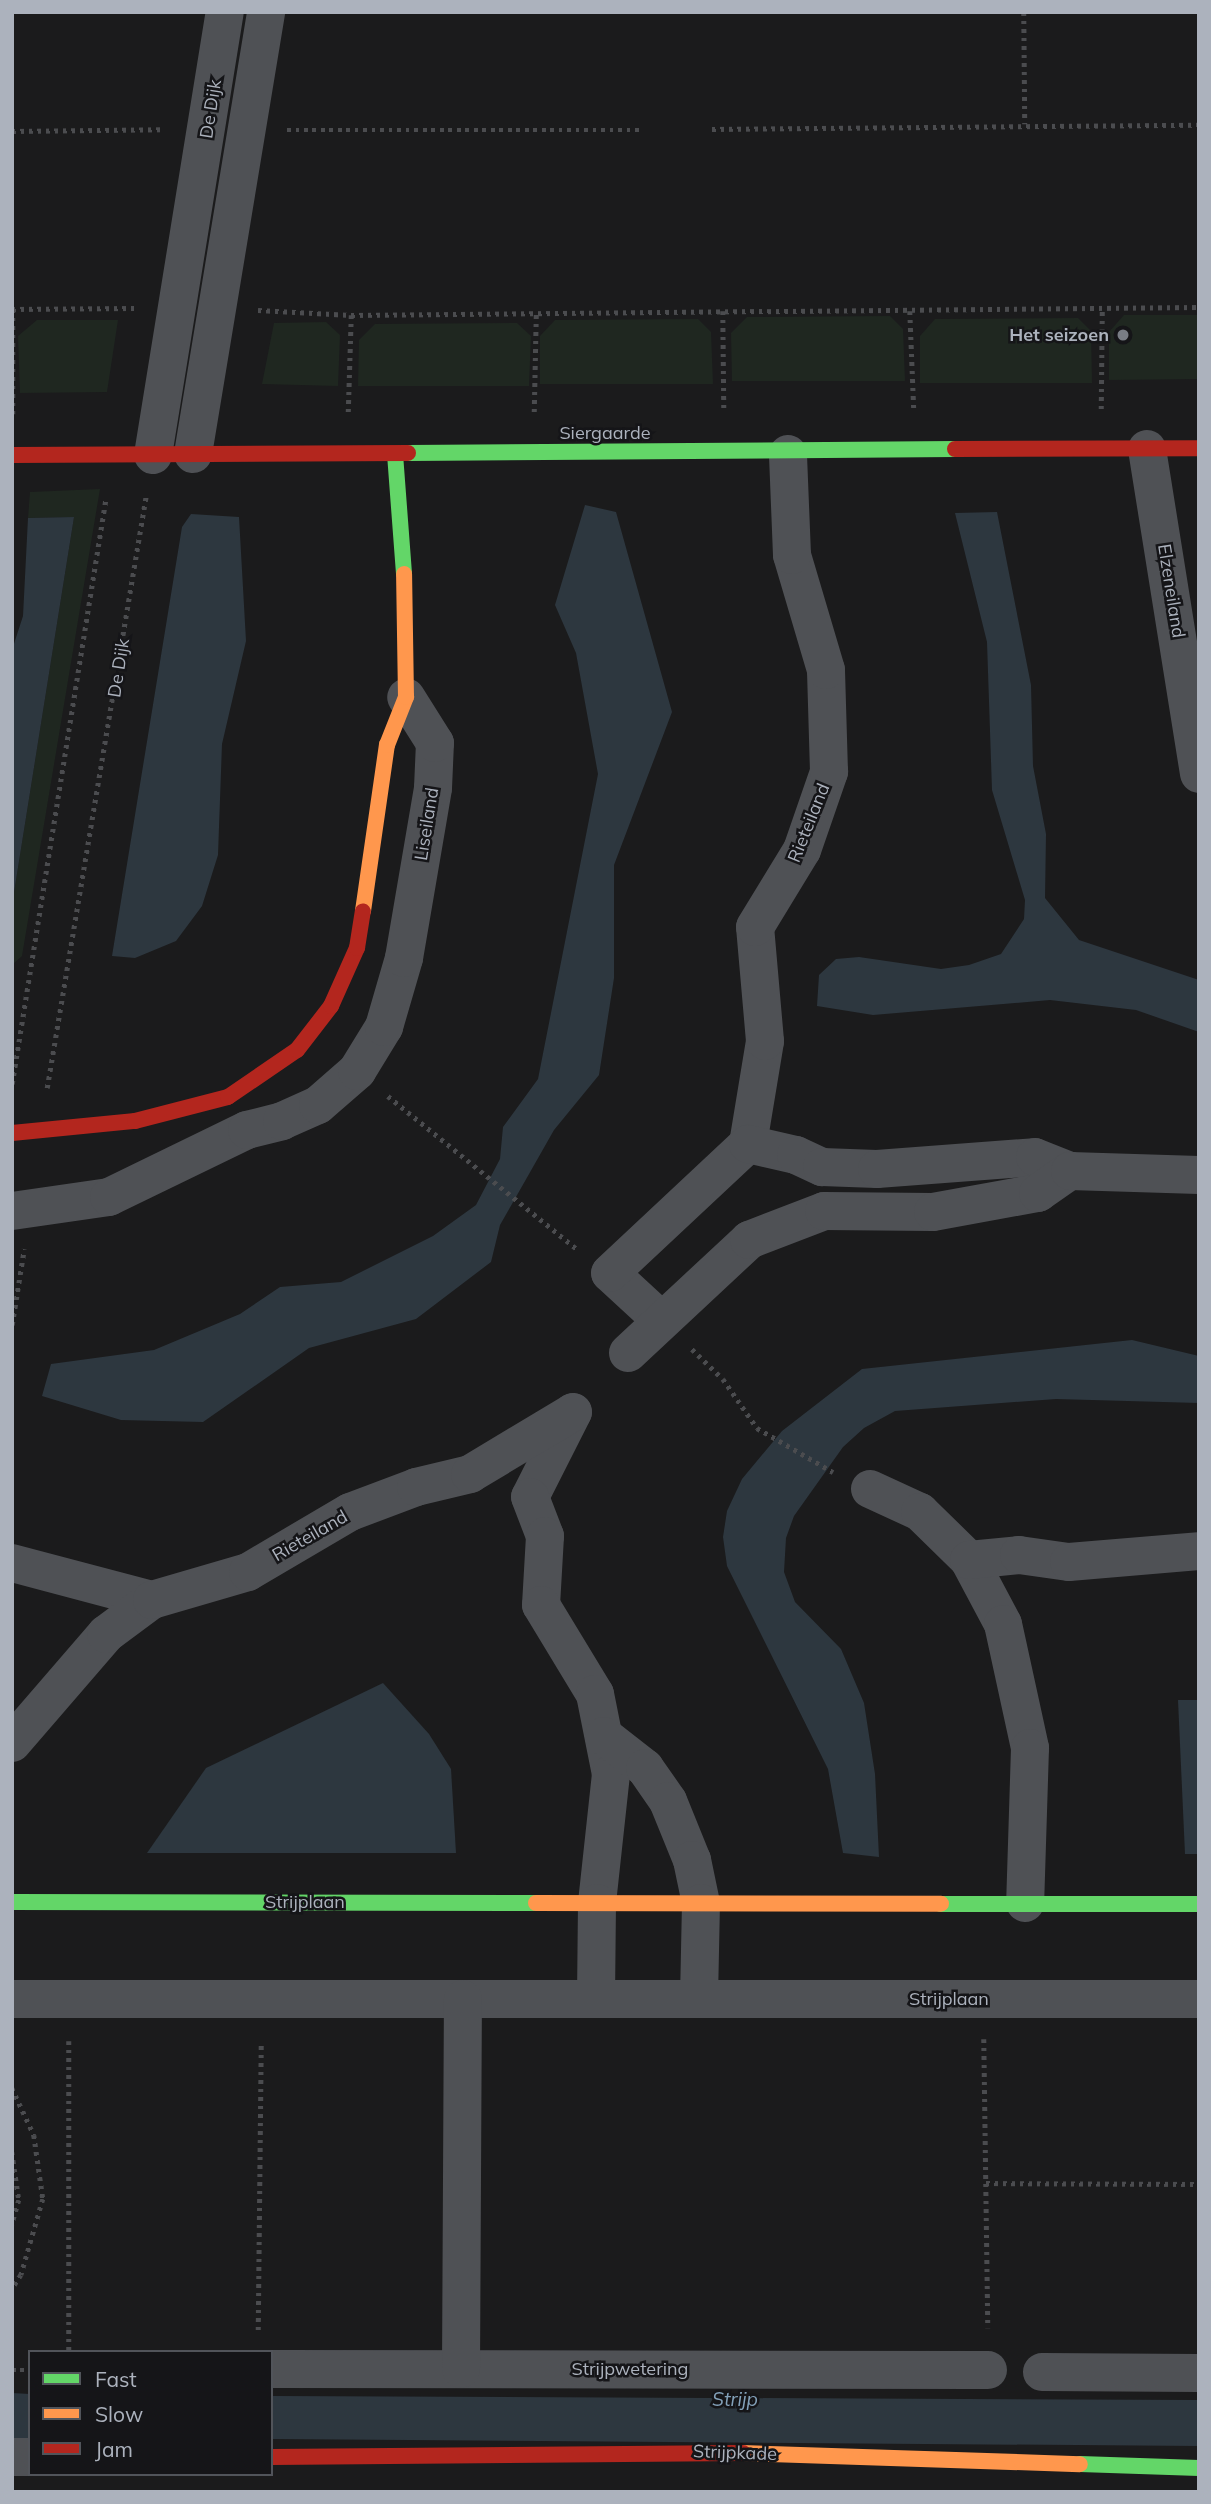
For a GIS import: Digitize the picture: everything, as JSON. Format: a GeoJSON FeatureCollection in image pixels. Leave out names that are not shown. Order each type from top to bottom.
{"type":"FeatureCollection","features":[{"type":"Feature","properties":{"kind":"street","name":"De Dijk"},"geometry":{"type":"LineString","coordinates":[[153,455],[225,12]]}},
{"type":"Feature","properties":{"kind":"street"},"geometry":{"type":"LineString","coordinates":[[193,454],[266,12]]}},
{"type":"Feature","properties":{"kind":"street","name":"Siergaarde"},"geometry":{"type":"LineString","coordinates":[[19,455],[736,451],[788,454],[1199,448]]}},
{"type":"Feature","properties":{"kind":"street","name":"Elzeneiland"},"geometry":{"type":"LineString","coordinates":[[1131,449],[1199,774]]}},
{"type":"Feature","properties":{"kind":"street"},"geometry":{"type":"LineString","coordinates":[[12,1133],[135,1121],[228,1097],[297,1050],[331,1006],[357,948],[387,745],[406,697],[407,608],[396,454]]}},
{"type":"Feature","properties":{"kind":"street","name":"Rieteiland"},"geometry":{"type":"LineString","coordinates":[[748,1144],[765,1041],[755,927],[802,850],[829,772],[826,670],[792,555],[788,454]]}},
{"type":"Feature","properties":{"kind":"street","name":"Liseiland"},"geometry":{"type":"LineString","coordinates":[[22,1210],[109,1197],[247,1130],[318,1105],[357,1072],[384,1027],[404,958],[433,789],[435,743],[406,697]]}},
{"type":"Feature","properties":{"kind":"street"},"geometry":{"type":"LineString","coordinates":[[357,948],[404,958]]}},
{"type":"Feature","properties":{"kind":"street"},"geometry":{"type":"LineString","coordinates":[[228,1097],[247,1130]]}},
{"type":"Feature","properties":{"kind":"street"},"geometry":{"type":"LineString","coordinates":[[661,1320],[610,1273],[748,1144],[796,1155],[822,1167],[877,1169],[1035,1157],[1070,1171],[1199,1175]]}},
{"type":"Feature","properties":{"kind":"street"},"geometry":{"type":"LineString","coordinates":[[822,1167],[824,1211]]}},
{"type":"Feature","properties":{"kind":"street"},"geometry":{"type":"LineString","coordinates":[[628,1353],[749,1240],[824,1211],[933,1212],[1038,1193],[1070,1171]]}},
{"type":"Feature","properties":{"kind":"street","name":"Rieteiland"},"geometry":{"type":"LineString","coordinates":[[12,1743],[106,1633],[152,1600],[248,1572],[350,1512],[416,1487],[470,1474],[573,1412],[530,1497]]}},
{"type":"Feature","properties":{"kind":"street"},"geometry":{"type":"LineString","coordinates":[[470,1474],[530,1497],[545,1536],[541,1605],[596,1694],[611,1774],[597,1903],[596,1999]]}},
{"type":"Feature","properties":{"kind":"street"},"geometry":{"type":"LineString","coordinates":[[853,1482],[919,1512],[969,1560],[1003,1624],[1030,1748],[1025,1903]]}},
{"type":"Feature","properties":{"kind":"street"},"geometry":{"type":"LineString","coordinates":[[969,1560],[1019,1555],[1069,1562],[1199,1551]]}},
{"type":"Feature","properties":{"kind":"street"},"geometry":{"type":"LineString","coordinates":[[12,1563],[152,1600]]}},
{"type":"Feature","properties":{"kind":"street"},"geometry":{"type":"LineString","coordinates":[[604,1736],[645,1768],[668,1801],[692,1860],[701,1903],[699,1999]]}},
{"type":"Feature","properties":{"kind":"street","name":"Strijplaan"},"geometry":{"type":"LineString","coordinates":[[12,1902],[1199,1904]]}},
{"type":"Feature","properties":{"kind":"street","name":"Strijplaan"},"geometry":{"type":"LineString","coordinates":[[12,1999],[1199,1999]]}},
{"type":"Feature","properties":{"kind":"street"},"geometry":{"type":"LineString","coordinates":[[461,2369],[463,1999]]}},
{"type":"Feature","properties":{"kind":"street","name":"Strijpwetering"},"geometry":{"type":"LineString","coordinates":[[273,2354],[461,2369],[988,2370]]}},
{"type":"Feature","properties":{"kind":"street"},"geometry":{"type":"LineString","coordinates":[[1042,2372],[1199,2373]]}},
{"type":"Feature","properties":{"kind":"street","name":"Strijpkade"},"geometry":{"type":"LineString","coordinates":[[273,2458],[543,2458],[685,2451],[1199,2468]]}},
{"type":"Feature","properties":{"kind":"path"},"geometry":{"type":"LineString","coordinates":[[1024,12],[1025,124]]}},
{"type":"Feature","properties":{"kind":"path"},"geometry":{"type":"LineString","coordinates":[[712,129],[1025,124],[1199,125]]}},
{"type":"Feature","properties":{"kind":"path"},"geometry":{"type":"LineString","coordinates":[[12,131],[208,129]]}},
{"type":"Feature","properties":{"kind":"path"},"geometry":{"type":"LineString","coordinates":[[248,131],[643,130]]}},
{"type":"Feature","properties":{"kind":"path"},"geometry":{"type":"LineString","coordinates":[[218,307],[351,315],[1199,307]]}},
{"type":"Feature","properties":{"kind":"path"},"geometry":{"type":"LineString","coordinates":[[19,455],[13,416],[13,309],[124,308]]}},
{"type":"Feature","properties":{"kind":"path"},"geometry":{"type":"LineString","coordinates":[[1102,308],[1101,412],[1131,449]]}},
{"type":"Feature","properties":{"kind":"path"},"geometry":{"type":"LineString","coordinates":[[723,311],[723,406],[736,451]]}},
{"type":"Feature","properties":{"kind":"path"},"geometry":{"type":"LineString","coordinates":[[910,311],[913,403],[924,451]]}},
{"type":"Feature","properties":{"kind":"path"},"geometry":{"type":"LineString","coordinates":[[536,314],[533,409],[545,453]]}},
{"type":"Feature","properties":{"kind":"path"},"geometry":{"type":"LineString","coordinates":[[351,315],[348,416],[354,453]]}},
{"type":"Feature","properties":{"kind":"path"},"geometry":{"type":"LineString","coordinates":[[12,1084],[113,454]]}},
{"type":"Feature","properties":{"kind":"path","name":"De Dijk"},"geometry":{"type":"LineString","coordinates":[[39,1132],[75,941],[153,455]]}},
{"type":"Feature","properties":{"kind":"path"},"geometry":{"type":"LineString","coordinates":[[357,1072],[541,1224]]}},
{"type":"Feature","properties":{"kind":"path"},"geometry":{"type":"LineString","coordinates":[[12,1325],[22,1210]]}},
{"type":"Feature","properties":{"kind":"path"},"geometry":{"type":"LineString","coordinates":[[661,1320],[723,1378],[757,1427],[853,1482]]}},
{"type":"Feature","properties":{"kind":"path"},"geometry":{"type":"LineString","coordinates":[[69,1999],[69,2350]]}},
{"type":"Feature","properties":{"kind":"path"},"geometry":{"type":"LineString","coordinates":[[262,1999],[265,2350]]}},
{"type":"Feature","properties":{"kind":"path"},"geometry":{"type":"LineString","coordinates":[[984,1999],[988,2370]]}},
{"type":"Feature","properties":{"kind":"path"},"geometry":{"type":"LineString","coordinates":[[12,2088],[34,2135],[43,2199],[22,2274],[12,2289]]}},
{"type":"Feature","properties":{"kind":"path"},"geometry":{"type":"LineString","coordinates":[[12,2152],[19,2200],[12,2225]]}},
{"type":"Feature","properties":{"kind":"path"},"geometry":{"type":"LineString","coordinates":[[986,2183],[1199,2184]]}},
{"type":"Feature","properties":{"kind":"shaded area"},"geometry":{"type":"Polygon","coordinates":[[[1124,315],[1199,315],[1199,379],[1109,380],[1109,332],[1124,315]]]}},
{"type":"Feature","properties":{"kind":"shaded area"},"geometry":{"type":"Polygon","coordinates":[[[890,316],[903,329],[905,381],[732,381],[731,333],[747,317],[890,316]]]}},
{"type":"Feature","properties":{"kind":"shaded area"},"geometry":{"type":"Polygon","coordinates":[[[1078,318],[1091,331],[1092,383],[920,383],[920,336],[935,319],[1078,318]]]}},
{"type":"Feature","properties":{"kind":"shaded area"},"geometry":{"type":"Polygon","coordinates":[[[698,319],[711,332],[713,384],[540,384],[540,336],[555,320],[698,319]]]}},
{"type":"Feature","properties":{"kind":"shaded area"},"geometry":{"type":"Polygon","coordinates":[[[37,320],[118,320],[107,392],[20,393],[18,336],[37,320]]]}},
{"type":"Feature","properties":{"kind":"shaded area"},"geometry":{"type":"Polygon","coordinates":[[[326,322],[340,335],[338,386],[262,384],[274,323],[326,322]]]}},
{"type":"Feature","properties":{"kind":"shaded area"},"geometry":{"type":"Polygon","coordinates":[[[517,323],[531,336],[529,386],[358,386],[359,340],[375,324],[517,323]]]}},
{"type":"Feature","properties":{"kind":"shaded area"},"geometry":{"type":"Polygon","coordinates":[[[100,489],[22,956],[12,965],[12,905],[74,517],[28,518],[30,492],[100,489]]]}},
{"type":"Feature","properties":{"kind":"water"},"geometry":{"type":"Polygon","coordinates":[[[585,505],[616,512],[672,712],[614,865],[614,978],[599,1075],[554,1130],[500,1225],[491,1262],[416,1319],[309,1348],[203,1422],[121,1420],[42,1396],[51,1364],[154,1350],[240,1314],[280,1287],[341,1282],[433,1236],[476,1205],[500,1159],[503,1127],[538,1079],[598,774],[576,653],[555,605],[585,505]]]}},
{"type":"Feature","properties":{"kind":"water"},"geometry":{"type":"Polygon","coordinates":[[[997,512],[1031,685],[1033,766],[1046,834],[1045,898],[1079,940],[1199,980],[1199,1032],[1136,1010],[1050,1000],[873,1015],[817,1006],[819,975],[836,959],[859,957],[941,969],[969,965],[1001,954],[1024,919],[1025,900],[992,790],[987,642],[955,513],[997,512]]]}},
{"type":"Feature","properties":{"kind":"water"},"geometry":{"type":"Polygon","coordinates":[[[191,514],[239,517],[246,641],[222,744],[218,855],[202,906],[176,941],[135,958],[112,956],[182,527],[191,514]]]}},
{"type":"Feature","properties":{"kind":"water"},"geometry":{"type":"Polygon","coordinates":[[[74,517],[12,905],[12,650],[23,616],[28,518],[74,517]]]}},
{"type":"Feature","properties":{"kind":"water"},"geometry":{"type":"Polygon","coordinates":[[[1132,1340],[1199,1356],[1199,1403],[1056,1399],[895,1411],[864,1428],[843,1447],[794,1516],[786,1538],[784,1572],[795,1602],[841,1649],[864,1703],[875,1774],[879,1857],[843,1853],[828,1769],[727,1566],[723,1537],[727,1511],[742,1479],[782,1431],[862,1369],[1132,1340]]]}},
{"type":"Feature","properties":{"kind":"water"},"geometry":{"type":"Polygon","coordinates":[[[383,1683],[429,1734],[451,1769],[456,1853],[147,1853],[206,1768],[383,1683]]]}},
{"type":"Feature","properties":{"kind":"water"},"geometry":{"type":"Polygon","coordinates":[[[1178,1700],[1199,1700],[1199,1854],[1185,1854],[1178,1700]]]}},
{"type":"Feature","properties":{"kind":"water"},"geometry":{"type":"Polygon","coordinates":[[[12,2393],[28,2394],[28,2438],[12,2438],[12,2393]]]}},
{"type":"Feature","properties":{"kind":"water","name":"Strijp"},"geometry":{"type":"Polygon","coordinates":[[[273,2396],[1199,2400],[1199,2446],[273,2439],[273,2396]]]}},
{"type":"Feature","properties":{"kind":"traffic: fast"},"geometry":{"type":"LineString","coordinates":[[408,453],[955,449]]}},
{"type":"Feature","properties":{"kind":"traffic: fast"},"geometry":{"type":"LineString","coordinates":[[395,454],[404,574]]}},
{"type":"Feature","properties":{"kind":"traffic: fast"},"geometry":{"type":"LineString","coordinates":[[12,1902],[536,1903]]}},
{"type":"Feature","properties":{"kind":"traffic: fast"},"geometry":{"type":"LineString","coordinates":[[941,1904],[1199,1904]]}},
{"type":"Feature","properties":{"kind":"traffic: fast"},"geometry":{"type":"LineString","coordinates":[[1080,2464],[1199,2468]]}},
{"type":"Feature","properties":{"kind":"traffic: slow"},"geometry":{"type":"LineString","coordinates":[[363,911],[387,745],[406,697],[404,574]]}},
{"type":"Feature","properties":{"kind":"traffic: slow"},"geometry":{"type":"LineString","coordinates":[[536,1903],[941,1904]]}},
{"type":"Feature","properties":{"kind":"traffic: slow"},"geometry":{"type":"LineString","coordinates":[[743,2453],[1080,2464]]}},
{"type":"Feature","properties":{"kind":"traffic: jam"},"geometry":{"type":"LineString","coordinates":[[955,449],[1199,448]]}},
{"type":"Feature","properties":{"kind":"traffic: jam"},"geometry":{"type":"LineString","coordinates":[[12,455],[408,453]]}},
{"type":"Feature","properties":{"kind":"traffic: jam"},"geometry":{"type":"LineString","coordinates":[[12,1133],[135,1121],[228,1097],[297,1050],[331,1006],[357,948],[363,911]]}},
{"type":"Feature","properties":{"kind":"traffic: jam"},"geometry":{"type":"LineString","coordinates":[[273,2457],[743,2453]]}},
{"type":"Feature","properties":{"kind":"place","name":"Het seizoen"},"geometry":{"type":"Point","coordinates":[1123,335]}}]}
